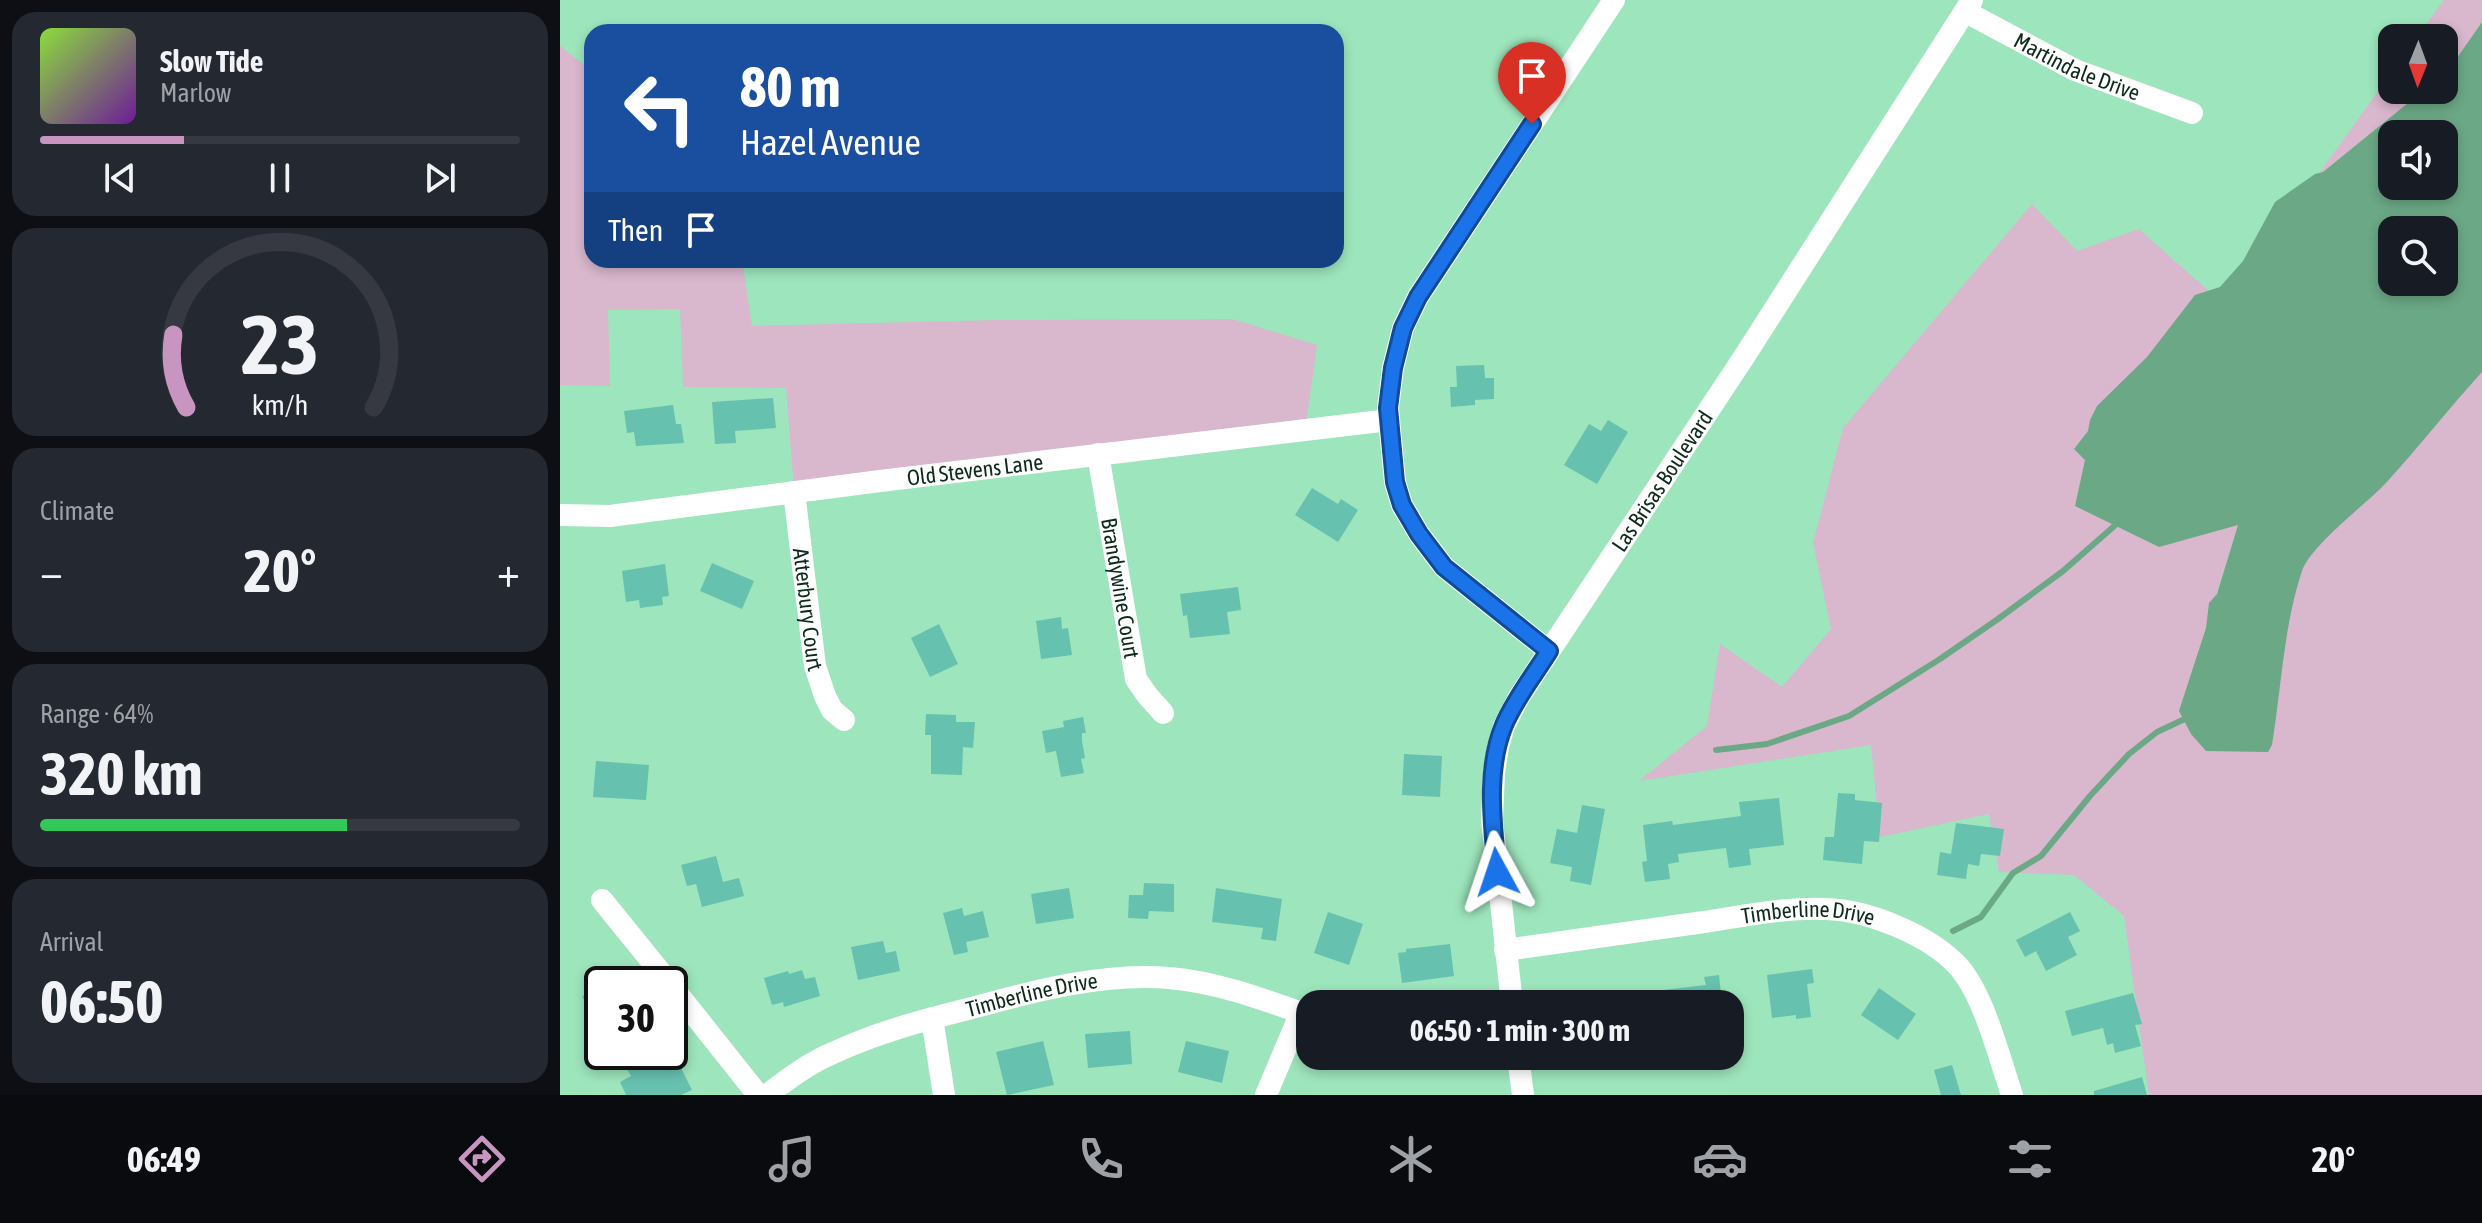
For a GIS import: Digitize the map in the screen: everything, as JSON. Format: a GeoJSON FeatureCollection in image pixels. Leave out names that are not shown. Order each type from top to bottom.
{"type":"FeatureCollection","features":[{"type":"Feature","properties":{"kind":"street"},"geometry":{"type":"LineString","coordinates":[[1549,651],[1444,567],[1402,505],[1395,482],[1389,420],[1393,368],[1403,328],[1418,297],[1613,0]]}},
{"type":"Feature","properties":{"kind":"street","name":"Martindale Drive"},"geometry":{"type":"LineString","coordinates":[[1969,6],[2075,70],[2192,113]]}},
{"type":"Feature","properties":{"kind":"street","name":"Las Brisas Boulevard"},"geometry":{"type":"LineString","coordinates":[[1510,990],[1492,820],[1494,773],[1504,726],[1519,697],[1753,344],[1969,6]]}},
{"type":"Feature","properties":{"kind":"street","name":"Old Stevens Lane"},"geometry":{"type":"LineString","coordinates":[[560,515],[610,516],[1389,420]]}},
{"type":"Feature","properties":{"kind":"street","name":"Brandywine Court"},"geometry":{"type":"LineString","coordinates":[[1098,454],[1136,679],[1163,713]]}},
{"type":"Feature","properties":{"kind":"street","name":"Atterbury Court"},"geometry":{"type":"LineString","coordinates":[[794,492],[815,666],[832,710],[844,720]]}},
{"type":"Feature","properties":{"kind":"street"},"geometry":{"type":"LineString","coordinates":[[602,900],[655,966]]}},
{"type":"Feature","properties":{"kind":"street","name":"Timberline Drive"},"geometry":{"type":"LineString","coordinates":[[1505,950],[1758,914],[1826,909],[1862,914],[1900,927],[1958,966],[1983,1008],[2012,1095]]}},
{"type":"Feature","properties":{"kind":"street","name":"Timberline Drive"},"geometry":{"type":"LineString","coordinates":[[767,1095],[794,1074],[830,1054],[885,1031],[1029,992],[1097,981],[1170,978],[1246,993],[1296,1011]]}},
{"type":"Feature","properties":{"kind":"street"},"geometry":{"type":"LineString","coordinates":[[688,1007],[758,1095]]}},
{"type":"Feature","properties":{"kind":"street"},"geometry":{"type":"LineString","coordinates":[[932,1018],[944,1095]]}},
{"type":"Feature","properties":{"kind":"street"},"geometry":{"type":"LineString","coordinates":[[1266,1095],[1296,1033]]}},
{"type":"Feature","properties":{"kind":"street"},"geometry":{"type":"LineString","coordinates":[[1520,1070],[1523,1095]]}},
{"type":"Feature","properties":{"kind":"shaded area"},"geometry":{"type":"Polygon","coordinates":[[[2444,0],[2482,0],[2482,22],[2458,56],[2458,24],[2426,24],[2444,0]]]}},
{"type":"Feature","properties":{"kind":"shaded area"},"geometry":{"type":"Polygon","coordinates":[[[2482,22],[2482,372],[2386,483],[2307,561],[2291,613],[2272,745],[2268,752],[2206,751],[2191,734],[2179,711],[2206,628],[2209,603],[2217,594],[2238,525],[2159,547],[2075,506],[2085,460],[2074,449],[2088,431],[2097,406],[2147,357],[2195,295],[2220,287],[2243,261],[2275,202],[2315,174],[2323,172],[2378,127],[2378,200],[2458,200],[2458,120],[2387,120],[2407,104],[2458,104],[2458,56],[2482,22]]]}},
{"type":"Feature","properties":{"kind":"shaded area"},"geometry":{"type":"Polygon","coordinates":[[[560,46],[584,65],[584,268],[743,268],[752,326],[998,320],[1232,319],[1317,345],[1306,424],[794,489],[786,388],[683,387],[680,309],[608,310],[610,386],[560,385],[560,46]]]}},
{"type":"Feature","properties":{"kind":"shaded area"},"geometry":{"type":"Polygon","coordinates":[[[2378,91],[2378,104],[2407,104],[2387,120],[2378,120],[2378,128],[2315,179],[2378,91]]]}},
{"type":"Feature","properties":{"kind":"shaded area"},"geometry":{"type":"Polygon","coordinates":[[[2032,204],[2077,251],[2139,229],[2213,295],[2238,525],[2180,711],[2306,553],[2482,347],[2482,1095],[2149,1095],[2124,916],[2074,875],[1999,872],[1989,814],[1880,837],[1871,745],[1639,781],[1707,726],[1720,644],[1782,687],[1831,629],[1813,543],[1843,428],[2032,204]]]}},
{"type":"Feature","properties":{"kind":"building"},"geometry":{"type":"Polygon","coordinates":[[[1484,365],[1485,378],[1494,378],[1494,399],[1475,400],[1475,405],[1451,407],[1450,387],[1457,387],[1456,366],[1484,365]]]}},
{"type":"Feature","properties":{"kind":"building"},"geometry":{"type":"Polygon","coordinates":[[[773,398],[776,428],[735,431],[736,443],[715,444],[712,402],[773,398]]]}},
{"type":"Feature","properties":{"kind":"building"},"geometry":{"type":"Polygon","coordinates":[[[673,405],[676,424],[681,424],[684,443],[636,446],[634,432],[627,433],[624,411],[673,405]]]}},
{"type":"Feature","properties":{"kind":"building"},"geometry":{"type":"Polygon","coordinates":[[[1608,420],[1628,432],[1597,484],[1564,465],[1589,424],[1601,431],[1608,420]]]}},
{"type":"Feature","properties":{"kind":"building"},"geometry":{"type":"Polygon","coordinates":[[[1312,488],[1338,504],[1341,499],[1358,510],[1338,542],[1295,515],[1312,488]]]}},
{"type":"Feature","properties":{"kind":"building"},"geometry":{"type":"Polygon","coordinates":[[[712,563],[754,581],[742,609],[700,591],[712,563]]]}},
{"type":"Feature","properties":{"kind":"building"},"geometry":{"type":"Polygon","coordinates":[[[665,564],[669,596],[662,597],[663,605],[640,608],[639,600],[626,602],[622,571],[665,564]]]}},
{"type":"Feature","properties":{"kind":"building"},"geometry":{"type":"Polygon","coordinates":[[[1238,587],[1241,610],[1227,612],[1230,634],[1190,638],[1180,594],[1238,587]]]}},
{"type":"Feature","properties":{"kind":"building"},"geometry":{"type":"Polygon","coordinates":[[[1061,617],[1062,629],[1068,628],[1072,655],[1041,659],[1036,621],[1061,617]]]}},
{"type":"Feature","properties":{"kind":"building"},"geometry":{"type":"Polygon","coordinates":[[[939,624],[958,664],[930,677],[911,638],[939,624]]]}},
{"type":"Feature","properties":{"kind":"building"},"geometry":{"type":"Polygon","coordinates":[[[926,714],[956,715],[956,722],[975,722],[973,748],[963,747],[962,775],[931,774],[931,735],[925,735],[926,714]]]}},
{"type":"Feature","properties":{"kind":"building"},"geometry":{"type":"Polygon","coordinates":[[[1083,717],[1085,758],[1081,759],[1084,773],[1061,777],[1056,751],[1046,753],[1042,731],[1064,727],[1063,721],[1083,717]]]}},
{"type":"Feature","properties":{"kind":"building"},"geometry":{"type":"Polygon","coordinates":[[[1404,754],[1442,756],[1440,797],[1402,795],[1404,754]]]}},
{"type":"Feature","properties":{"kind":"building"},"geometry":{"type":"Polygon","coordinates":[[[596,761],[649,765],[646,800],[593,797],[596,761]]]}},
{"type":"Feature","properties":{"kind":"building"},"geometry":{"type":"Polygon","coordinates":[[[1838,793],[1855,794],[1855,800],[1882,803],[1879,842],[1864,841],[1862,864],[1823,860],[1825,837],[1834,837],[1838,793]]]}},
{"type":"Feature","properties":{"kind":"building"},"geometry":{"type":"Polygon","coordinates":[[[1779,798],[1784,845],[1749,849],[1751,865],[1729,868],[1726,848],[1678,854],[1679,862],[1668,864],[1670,879],[1645,882],[1642,862],[1647,861],[1643,825],[1672,821],[1673,825],[1741,816],[1739,802],[1779,798]]]}},
{"type":"Feature","properties":{"kind":"building"},"geometry":{"type":"Polygon","coordinates":[[[1582,805],[1605,809],[1591,885],[1570,881],[1572,867],[1550,863],[1557,829],[1577,833],[1582,805]]]}},
{"type":"Feature","properties":{"kind":"building"},"geometry":{"type":"Polygon","coordinates":[[[1956,823],[2004,829],[2000,856],[1981,854],[1979,866],[1968,864],[1966,879],[1937,875],[1940,852],[1951,854],[1956,823]]]}},
{"type":"Feature","properties":{"kind":"building"},"geometry":{"type":"Polygon","coordinates":[[[716,856],[723,882],[739,878],[744,896],[702,907],[696,884],[687,886],[681,865],[716,856]]]}},
{"type":"Feature","properties":{"kind":"building"},"geometry":{"type":"Polygon","coordinates":[[[1144,883],[1174,884],[1174,912],[1149,911],[1148,919],[1128,918],[1129,895],[1143,895],[1144,883]]]}},
{"type":"Feature","properties":{"kind":"building"},"geometry":{"type":"Polygon","coordinates":[[[1069,888],[1074,918],[1036,924],[1031,894],[1069,888]]]}},
{"type":"Feature","properties":{"kind":"building"},"geometry":{"type":"Polygon","coordinates":[[[1216,888],[1282,899],[1276,941],[1261,939],[1263,928],[1212,922],[1216,888]]]}},
{"type":"Feature","properties":{"kind":"building"},"geometry":{"type":"Polygon","coordinates":[[[962,908],[964,916],[983,911],[989,937],[966,942],[968,952],[954,955],[943,913],[962,908]]]}},
{"type":"Feature","properties":{"kind":"building"},"geometry":{"type":"Polygon","coordinates":[[[1328,912],[1363,924],[1349,965],[1314,953],[1328,912]]]}},
{"type":"Feature","properties":{"kind":"building"},"geometry":{"type":"Polygon","coordinates":[[[2070,912],[2080,931],[2068,937],[2077,955],[2046,971],[2036,951],[2025,957],[2016,940],[2070,912]]]}},
{"type":"Feature","properties":{"kind":"building"},"geometry":{"type":"Polygon","coordinates":[[[883,941],[886,953],[896,951],[900,971],[858,980],[851,947],[883,941]]]}},
{"type":"Feature","properties":{"kind":"building"},"geometry":{"type":"Polygon","coordinates":[[[1450,944],[1454,976],[1402,983],[1398,953],[1406,952],[1406,949],[1450,944]]]}},
{"type":"Feature","properties":{"kind":"building"},"geometry":{"type":"Polygon","coordinates":[[[1812,969],[1814,983],[1807,984],[1811,1017],[1772,1018],[1767,975],[1812,969]]]}},
{"type":"Feature","properties":{"kind":"building"},"geometry":{"type":"Polygon","coordinates":[[[802,970],[805,979],[815,977],[820,996],[784,1007],[783,1002],[772,1005],[764,978],[802,970]]]}},
{"type":"Feature","properties":{"kind":"building"},"geometry":{"type":"Polygon","coordinates":[[[1719,975],[1721,990],[1663,990],[1706,985],[1704,977],[1719,975]]]}},
{"type":"Feature","properties":{"kind":"building"},"geometry":{"type":"Polygon","coordinates":[[[1879,988],[1916,1014],[1898,1040],[1861,1015],[1879,988]]]}},
{"type":"Feature","properties":{"kind":"building"},"geometry":{"type":"Polygon","coordinates":[[[2133,993],[2142,1024],[2135,1025],[2141,1046],[2115,1053],[2113,1043],[2107,1045],[2103,1028],[2072,1036],[2065,1011],[2133,993]]]}},
{"type":"Feature","properties":{"kind":"building"},"geometry":{"type":"Polygon","coordinates":[[[1130,1031],[1132,1064],[1088,1068],[1085,1034],[1130,1031]]]}},
{"type":"Feature","properties":{"kind":"building"},"geometry":{"type":"Polygon","coordinates":[[[1043,1041],[1054,1085],[1007,1095],[996,1052],[1043,1041]]]}},
{"type":"Feature","properties":{"kind":"building"},"geometry":{"type":"Polygon","coordinates":[[[1186,1041],[1229,1051],[1222,1083],[1178,1072],[1186,1041]]]}},
{"type":"Feature","properties":{"kind":"building"},"geometry":{"type":"Polygon","coordinates":[[[1952,1065],[1961,1095],[1941,1095],[1934,1070],[1952,1065]]]}},
{"type":"Feature","properties":{"kind":"building"},"geometry":{"type":"Polygon","coordinates":[[[628,1070],[682,1070],[692,1090],[681,1095],[626,1095],[620,1082],[631,1076],[628,1070]]]}},
{"type":"Feature","properties":{"kind":"building"},"geometry":{"type":"Polygon","coordinates":[[[2142,1077],[2147,1095],[2094,1095],[2094,1091],[2142,1077]]]}},
{"type":"Feature","properties":{"kind":"waterway"},"geometry":{"type":"LineString","coordinates":[[1716,750],[1767,744],[1849,716],[1998,619],[2063,571],[2120,521]]}},
{"type":"Feature","properties":{"kind":"waterway"},"geometry":{"type":"LineString","coordinates":[[1953,931],[1981,917],[2013,873],[2041,856],[2129,754],[2157,732],[2189,717]]}},
{"type":"Feature","properties":{"kind":"route"},"geometry":{"type":"LineString","coordinates":[[1497,872],[1492,820],[1498,747],[1504,726],[1519,697],[1549,651],[1444,567],[1419,534],[1402,505],[1395,482],[1388,408],[1393,368],[1410,312],[1532,124]]}}]}
